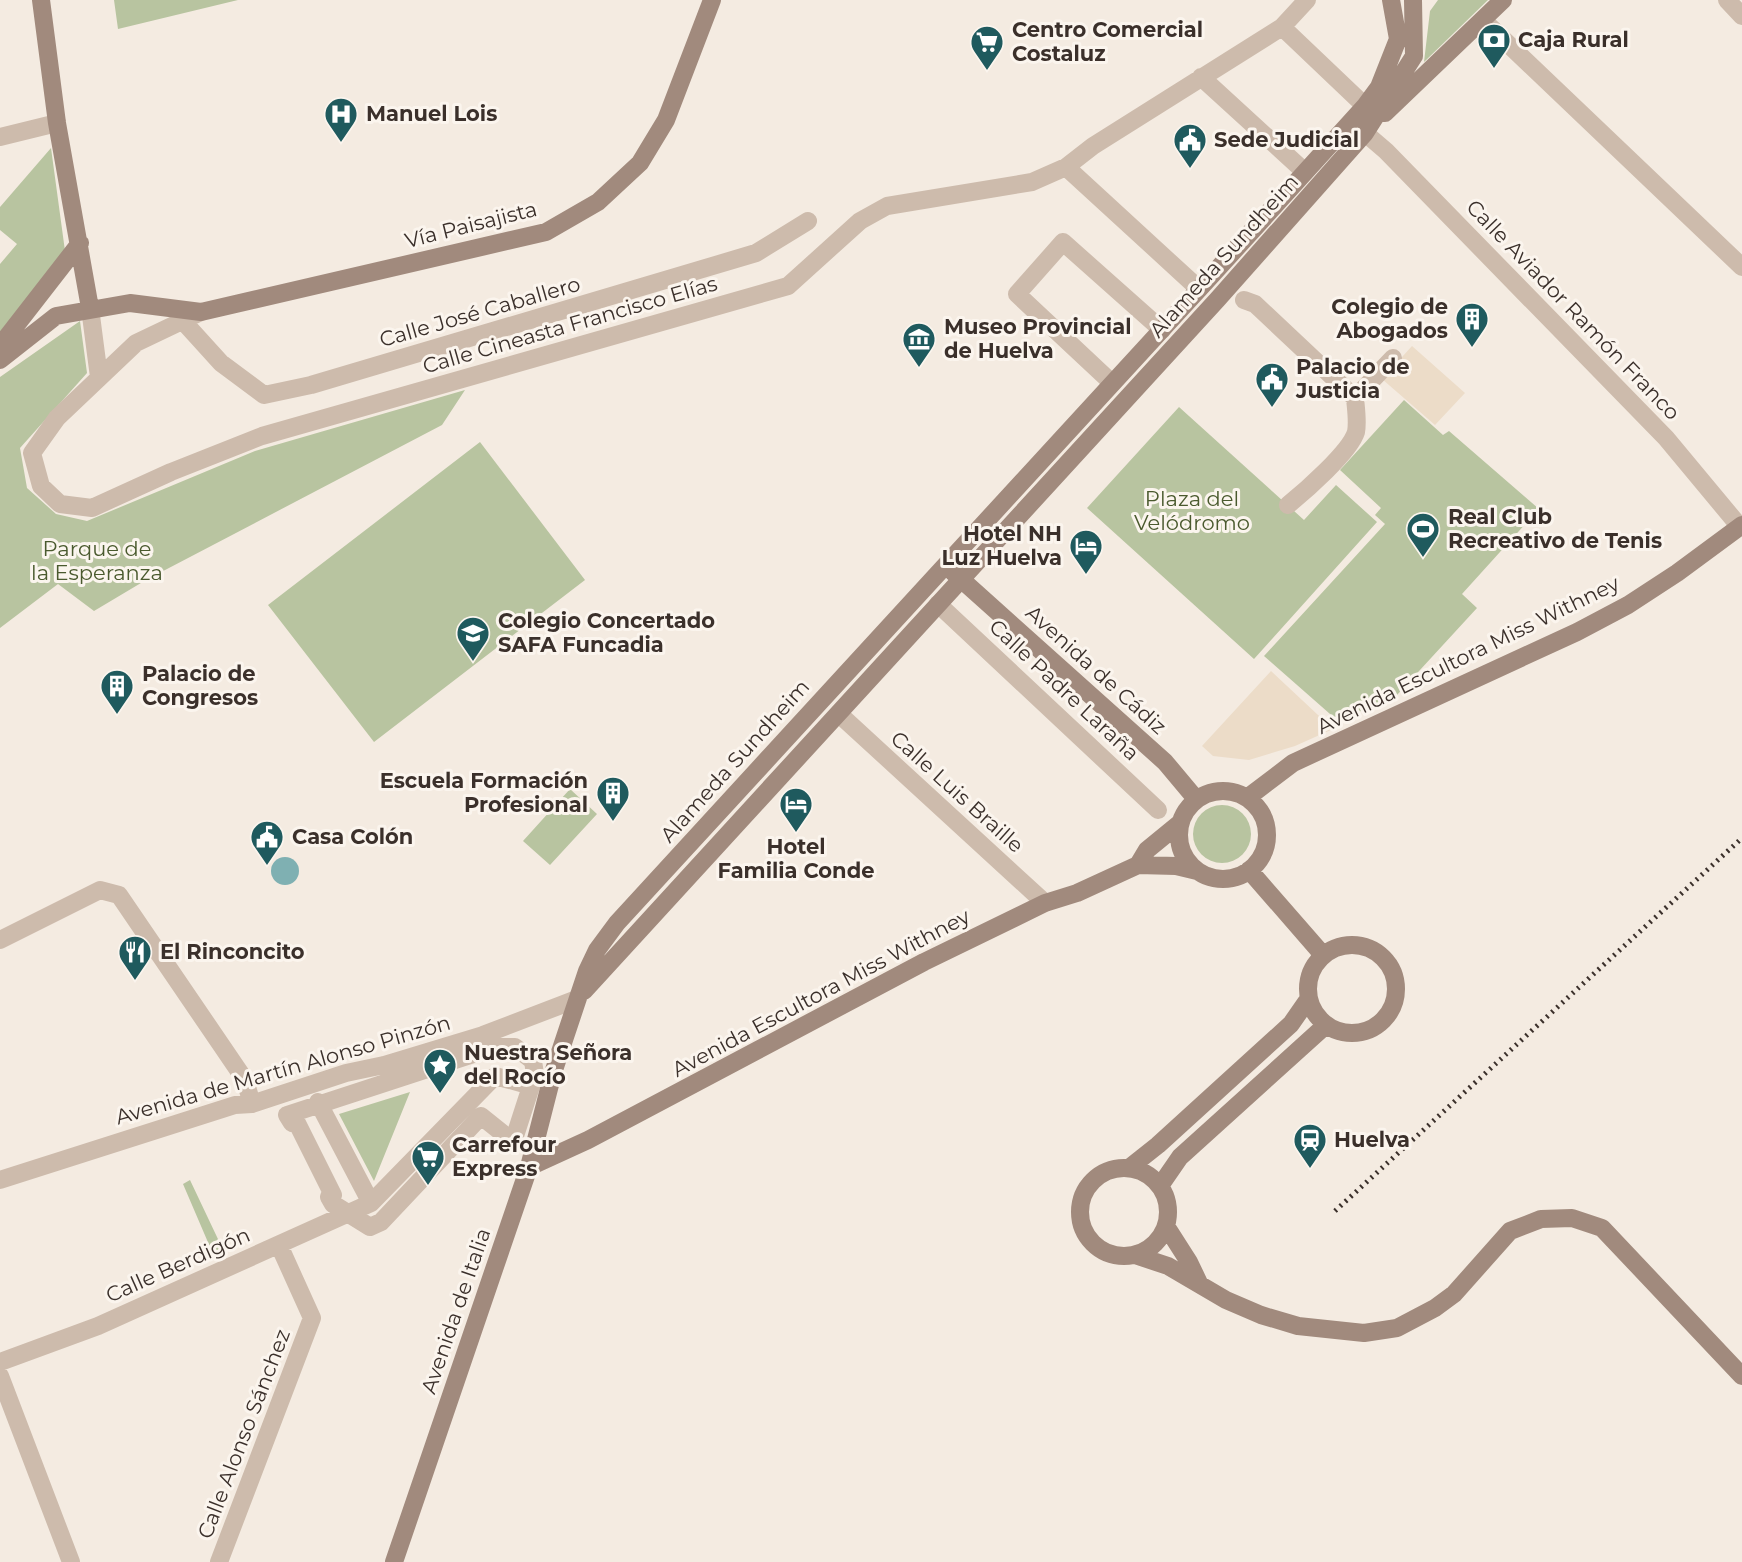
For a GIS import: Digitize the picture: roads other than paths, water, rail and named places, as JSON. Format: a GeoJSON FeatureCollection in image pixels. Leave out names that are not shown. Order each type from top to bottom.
{"type":"FeatureCollection","features":[{"type":"Feature","properties":{"kind":"street"},"geometry":{"type":"LineString","coordinates":[[41,0],[57,123],[80,243],[99,377]]}},
{"type":"Feature","properties":{"kind":"street","name":"Vía Paisajista"},"geometry":{"type":"LineString","coordinates":[[201,312],[546,232],[598,202],[640,163],[666,120],[712,0]]}},
{"type":"Feature","properties":{"kind":"street","name":"Calle Cineasta Francisco Elías"},"geometry":{"type":"LineString","coordinates":[[201,312],[136,344],[57,418],[32,453],[41,486],[60,504],[92,509],[172,472],[262,436],[788,286],[860,221],[887,206],[1032,182],[1066,167],[1093,146],[1282,27],[1307,0]]}},
{"type":"Feature","properties":{"kind":"street"},"geometry":{"type":"LineString","coordinates":[[1391,2],[1414,0]]}},
{"type":"Feature","properties":{"kind":"street","name":"Alameda Sundheim"},"geometry":{"type":"LineString","coordinates":[[577,999],[1217,300],[1365,132],[1413,56],[1414,0]]}},
{"type":"Feature","properties":{"kind":"street"},"geometry":{"type":"LineString","coordinates":[[1365,132],[1503,0]]}},
{"type":"Feature","properties":{"kind":"street"},"geometry":{"type":"LineString","coordinates":[[1727,0],[1742,16]]}},
{"type":"Feature","properties":{"kind":"street","name":"Alameda Sundheim"},"geometry":{"type":"LineString","coordinates":[[553,1073],[587,971],[597,950],[617,923],[1365,106],[1379,87],[1398,38],[1391,2]]}},
{"type":"Feature","properties":{"kind":"street"},"geometry":{"type":"LineString","coordinates":[[1483,20],[1742,267]]}},
{"type":"Feature","properties":{"kind":"street"},"geometry":{"type":"LineString","coordinates":[[1282,27],[1365,106]]}},
{"type":"Feature","properties":{"kind":"street"},"geometry":{"type":"LineString","coordinates":[[1201,78],[1305,172]]}},
{"type":"Feature","properties":{"kind":"street"},"geometry":{"type":"LineString","coordinates":[[0,137],[57,123]]}},
{"type":"Feature","properties":{"kind":"street","name":"Calle Aviador Ramón Franco"},"geometry":{"type":"LineString","coordinates":[[1365,132],[1666,438],[1741,526]]}},
{"type":"Feature","properties":{"kind":"street"},"geometry":{"type":"LineString","coordinates":[[1066,167],[1199,289]]}},
{"type":"Feature","properties":{"kind":"street","name":"Calle José Caballero"},"geometry":{"type":"LineString","coordinates":[[182,320],[221,363],[264,395],[324,381],[756,253],[808,220]]}},
{"type":"Feature","properties":{"kind":"street"},"geometry":{"type":"LineString","coordinates":[[1112,383],[1017,294],[1063,242],[1162,330]]}},
{"type":"Feature","properties":{"kind":"street"},"geometry":{"type":"LineString","coordinates":[[0,346],[80,243]]}},
{"type":"Feature","properties":{"kind":"street"},"geometry":{"type":"LineString","coordinates":[[1244,300],[1255,304],[1355,398],[1356,431],[1352,440],[1315,483],[1287,505]]}},
{"type":"Feature","properties":{"kind":"street"},"geometry":{"type":"LineString","coordinates":[[0,360],[56,316],[131,303],[201,312]]}},
{"type":"Feature","properties":{"kind":"street"},"geometry":{"type":"LineString","coordinates":[[1355,398],[1393,358]]}},
{"type":"Feature","properties":{"kind":"street","name":"Avenida Escultora Miss Withney"},"geometry":{"type":"LineString","coordinates":[[1247,798],[1293,763],[1565,638],[1618,610],[1677,573],[1741,526]]}},
{"type":"Feature","properties":{"kind":"street"},"geometry":{"type":"LineString","coordinates":[[945,565],[960,579]]}},
{"type":"Feature","properties":{"kind":"street","name":"Avenida de Cádiz"},"geometry":{"type":"LineString","coordinates":[[960,579],[1165,762],[1196,799]]}},
{"type":"Feature","properties":{"kind":"street","name":"Calle Padre Laraña"},"geometry":{"type":"LineString","coordinates":[[938,604],[1158,810]]}},
{"type":"Feature","properties":{"kind":"street","name":"Calle Luis Braille"},"geometry":{"type":"LineString","coordinates":[[839,714],[1045,903]]}},
{"type":"Feature","properties":{"kind":"street"},"geometry":{"type":"LineString","coordinates":[[1219,790],[1247,798],[1257,807],[1264,819],[1267,833],[1265,847],[1259,859],[1250,870],[1223,879],[1197,871],[1187,861],[1181,849],[1180,823],[1185,812],[1196,799],[1219,790]]}},
{"type":"Feature","properties":{"kind":"street","name":"Avenida Escultora Miss Withney"},"geometry":{"type":"LineString","coordinates":[[1138,865],[1147,850],[1180,823]]}},
{"type":"Feature","properties":{"kind":"street","name":"Avenida Escultora Miss Withney"},"geometry":{"type":"LineString","coordinates":[[529,1167],[588,1140],[912,969],[1045,903],[1077,893],[1138,865],[1176,866],[1197,871]]}},
{"type":"Feature","properties":{"kind":"street"},"geometry":{"type":"LineString","coordinates":[[1250,870],[1323,955]]}},
{"type":"Feature","properties":{"kind":"street"},"geometry":{"type":"LineString","coordinates":[[0,940],[100,890],[119,895],[245,1080],[252,1104]]}},
{"type":"Feature","properties":{"kind":"street"},"geometry":{"type":"LineString","coordinates":[[1351,945],[1366,947],[1380,955],[1390,967],[1396,990],[1388,1013],[1370,1029],[1347,1032],[1326,1025],[1318,1017],[1309,998],[1308,982],[1313,967],[1323,955],[1336,948],[1351,945]]}},
{"type":"Feature","properties":{"kind":"street"},"geometry":{"type":"LineString","coordinates":[[1129,1168],[1151,1178],[1160,1186],[1168,1207],[1166,1226],[1159,1239],[1149,1249],[1123,1257],[1101,1250],[1084,1232],[1080,1205],[1089,1185],[1107,1172],[1129,1168],[1157,1145],[1291,1024],[1309,998]]}},
{"type":"Feature","properties":{"kind":"street","name":"Avenida de Martín Alonso Pinzón"},"geometry":{"type":"LineString","coordinates":[[0,1180],[235,1105],[252,1104],[346,1073],[384,1065],[493,1032],[577,999]]}},
{"type":"Feature","properties":{"kind":"street"},"geometry":{"type":"LineString","coordinates":[[1160,1186],[1180,1157],[1326,1025]]}},
{"type":"Feature","properties":{"kind":"street"},"geometry":{"type":"LineString","coordinates":[[493,1032],[526,1046],[553,1073]]}},
{"type":"Feature","properties":{"kind":"street"},"geometry":{"type":"LineString","coordinates":[[495,1047],[515,1047],[533,1061],[535,1074],[514,1139],[506,1136],[481,1116],[381,1222],[370,1227],[334,1204],[330,1197],[333,1195],[296,1121],[292,1123],[288,1115],[318,1103],[495,1047]]}},
{"type":"Feature","properties":{"kind":"street","name":"Avenida de Italia"},"geometry":{"type":"LineString","coordinates":[[394,1562],[529,1167],[553,1073]]}},
{"type":"Feature","properties":{"kind":"street","name":"Calle Berdigón"},"geometry":{"type":"LineString","coordinates":[[0,1362],[98,1326],[371,1203],[495,1076],[528,1085]]}},
{"type":"Feature","properties":{"kind":"street"},"geometry":{"type":"LineString","coordinates":[[318,1103],[371,1203]]}},
{"type":"Feature","properties":{"kind":"street"},"geometry":{"type":"LineString","coordinates":[[1135,1255],[1168,1266],[1226,1300],[1298,1326],[1364,1334],[1406,1323],[1435,1308],[1454,1294],[1510,1231],[1541,1219],[1572,1218],[1602,1228],[1742,1376]]}},
{"type":"Feature","properties":{"kind":"street"},"geometry":{"type":"LineString","coordinates":[[1166,1226],[1199,1283]]}},
{"type":"Feature","properties":{"kind":"street","name":"Calle Alonso Sánchez"},"geometry":{"type":"LineString","coordinates":[[219,1562],[312,1318],[279,1245]]}},
{"type":"Feature","properties":{"kind":"street"},"geometry":{"type":"LineString","coordinates":[[0,1376],[71,1562]]}},
{"type":"Feature","properties":{"kind":"water"},"geometry":{"type":"Polygon","coordinates":[[[285,857],[295,861],[299,871],[295,881],[285,885],[275,881],[271,871],[275,861],[285,857]]]}},
{"type":"Feature","properties":{"kind":"railway"},"geometry":{"type":"LineString","coordinates":[[1335,1211],[1742,838]]}},
{"type":"Feature","properties":{"kind":"place","name":"Caja Rural"},"geometry":{"type":"Point","coordinates":[1494,70]}},
{"type":"Feature","properties":{"kind":"place","name":"Centro Comercial Costaluz"},"geometry":{"type":"Point","coordinates":[987,72]}},
{"type":"Feature","properties":{"kind":"place","name":"Manuel Lois"},"geometry":{"type":"Point","coordinates":[341,144]}},
{"type":"Feature","properties":{"kind":"place","name":"Sede Judicial"},"geometry":{"type":"Point","coordinates":[1190,170]}},
{"type":"Feature","properties":{"kind":"place","name":"Colegio de Abogados"},"geometry":{"type":"Point","coordinates":[1472,349]}},
{"type":"Feature","properties":{"kind":"place","name":"Museo Provincial de Huelva"},"geometry":{"type":"Point","coordinates":[919,369]}},
{"type":"Feature","properties":{"kind":"place","name":"Palacio de Justicia"},"geometry":{"type":"Point","coordinates":[1272,409]}},
{"type":"Feature","properties":{"kind":"place","name":"Real Club Recreativo de Tenis"},"geometry":{"type":"Point","coordinates":[1423,559]}},
{"type":"Feature","properties":{"kind":"place","name":"Hotel NH Luz Huelva"},"geometry":{"type":"Point","coordinates":[1086,576]}},
{"type":"Feature","properties":{"kind":"place","name":"Colegio Concertado SAFA Funcadia"},"geometry":{"type":"Point","coordinates":[473,663]}},
{"type":"Feature","properties":{"kind":"place","name":"Palacio de Congresos"},"geometry":{"type":"Point","coordinates":[117,716]}},
{"type":"Feature","properties":{"kind":"place","name":"Escuela Formación Profesional"},"geometry":{"type":"Point","coordinates":[613,823]}},
{"type":"Feature","properties":{"kind":"place","name":"Hotel Familia Conde"},"geometry":{"type":"Point","coordinates":[796,834]}},
{"type":"Feature","properties":{"kind":"place","name":"Casa Colón"},"geometry":{"type":"Point","coordinates":[267,867]}},
{"type":"Feature","properties":{"kind":"place","name":"El Rinconcito"},"geometry":{"type":"Point","coordinates":[135,982]}},
{"type":"Feature","properties":{"kind":"place","name":"Nuestra Señora del Rocío"},"geometry":{"type":"Point","coordinates":[440,1095]}},
{"type":"Feature","properties":{"kind":"place","name":"Huelva"},"geometry":{"type":"Point","coordinates":[1310,1170]}},
{"type":"Feature","properties":{"kind":"place","name":"Carrefour Express"},"geometry":{"type":"Point","coordinates":[428,1187]}},
{"type":"Feature","properties":{"kind":"park label","name":"Plaza del Velódromo"},"geometry":{"type":"Point","coordinates":[1192,511]}},
{"type":"Feature","properties":{"kind":"park label","name":"Parque de la Esperanza"},"geometry":{"type":"Point","coordinates":[97,561]}}]}
